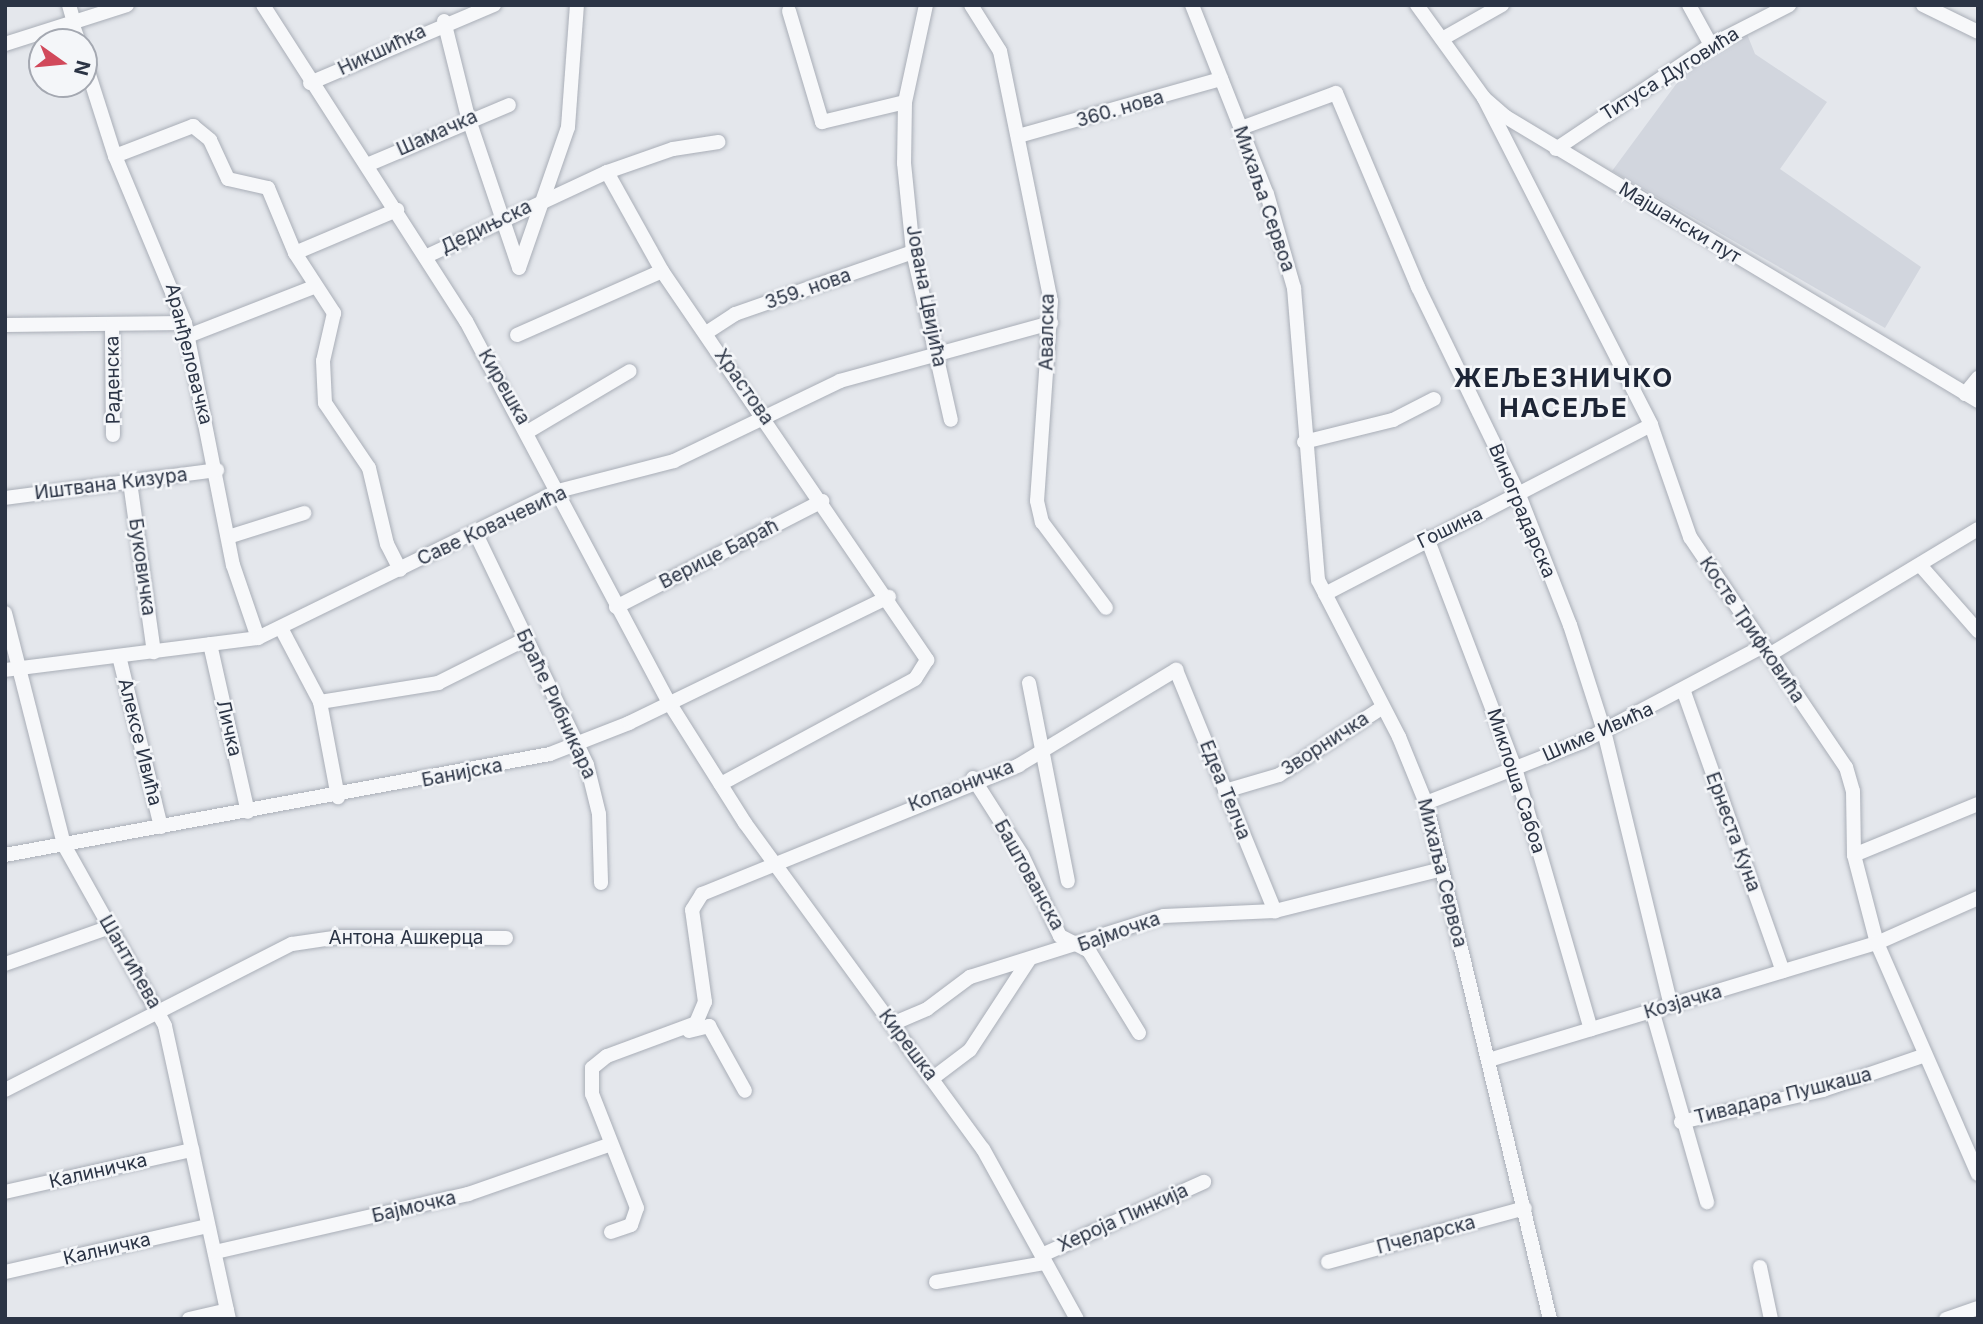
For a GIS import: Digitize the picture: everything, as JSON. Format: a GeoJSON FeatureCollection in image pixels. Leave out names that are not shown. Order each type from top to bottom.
{"type":"FeatureCollection","features":[{"type":"Feature","properties":{"kind":"street"},"geometry":{"type":"LineString","coordinates":[[69,5],[75,28]]}},
{"type":"Feature","properties":{"kind":"street"},"geometry":{"type":"LineString","coordinates":[[5,44],[127,5]]}},
{"type":"Feature","properties":{"kind":"street","name":"Кирешка"},"geometry":{"type":"LineString","coordinates":[[263,5],[310,83],[427,256],[529,431],[616,607],[670,704],[774,863],[983,1149],[1077,1319]]}},
{"type":"Feature","properties":{"kind":"street","name":"Никшићка"},"geometry":{"type":"LineString","coordinates":[[310,83],[444,21],[494,5]]}},
{"type":"Feature","properties":{"kind":"street"},"geometry":{"type":"LineString","coordinates":[[444,21],[468,117],[499,218],[519,268],[545,198],[570,114],[577,5]]}},
{"type":"Feature","properties":{"kind":"street","name":"Јована Цвијића"},"geometry":{"type":"LineString","coordinates":[[926,5],[905,102],[914,253],[951,420]]}},
{"type":"Feature","properties":{"kind":"street","name":"Авалска"},"geometry":{"type":"LineString","coordinates":[[971,5],[1000,51],[1051,323],[1037,501],[1042,522],[1107,608]]}},
{"type":"Feature","properties":{"kind":"street","name":"Михаља Сервоа"},"geometry":{"type":"LineString","coordinates":[[1192,5],[1241,128],[1294,288],[1314,557],[1325,594],[1383,707],[1426,803],[1550,1319]]}},
{"type":"Feature","properties":{"kind":"street","name":"Мајшански пут"},"geometry":{"type":"LineString","coordinates":[[1418,5],[1484,98],[1556,149],[1971,397]]}},
{"type":"Feature","properties":{"kind":"street"},"geometry":{"type":"LineString","coordinates":[[1442,39],[1502,5]]}},
{"type":"Feature","properties":{"kind":"street"},"geometry":{"type":"LineString","coordinates":[[1689,5],[1710,45]]}},
{"type":"Feature","properties":{"kind":"street","name":"Титуса Дуговића"},"geometry":{"type":"LineString","coordinates":[[1556,149],[1710,45],[1788,5]]}},
{"type":"Feature","properties":{"kind":"street"},"geometry":{"type":"LineString","coordinates":[[1923,5],[1978,32]]}},
{"type":"Feature","properties":{"kind":"street"},"geometry":{"type":"LineString","coordinates":[[789,11],[822,122],[905,102]]}},
{"type":"Feature","properties":{"kind":"street","name":"360. нова"},"geometry":{"type":"LineString","coordinates":[[1018,136],[1221,79]]}},
{"type":"Feature","properties":{"kind":"street","name":"Виноградарска"},"geometry":{"type":"LineString","coordinates":[[1241,128],[1336,93],[1418,287],[1519,495],[1604,731],[1671,1006]]}},
{"type":"Feature","properties":{"kind":"street","name":"Аранђеловачка"},"geometry":{"type":"LineString","coordinates":[[96,98],[115,156],[186,330],[217,470],[228,537],[258,638]]}},
{"type":"Feature","properties":{"kind":"street","name":"Косте Трифковића"},"geometry":{"type":"LineString","coordinates":[[1484,98],[1651,425],[1690,537],[1846,767],[1854,855],[1877,943],[1978,1174]]}},
{"type":"Feature","properties":{"kind":"street","name":"Шамачка"},"geometry":{"type":"LineString","coordinates":[[367,165],[468,117],[509,105]]}},
{"type":"Feature","properties":{"kind":"street"},"geometry":{"type":"LineString","coordinates":[[115,156],[181,129],[201,129],[228,179],[268,188],[295,253],[334,313],[323,361],[325,403],[369,468],[387,544],[400,570]]}},
{"type":"Feature","properties":{"kind":"street"},"geometry":{"type":"LineString","coordinates":[[545,198],[673,149],[718,142]]}},
{"type":"Feature","properties":{"kind":"street","name":"Храстова"},"geometry":{"type":"LineString","coordinates":[[607,173],[662,271],[765,414],[889,597]]}},
{"type":"Feature","properties":{"kind":"street","name":"Дедињска"},"geometry":{"type":"LineString","coordinates":[[427,256],[499,218],[545,198]]}},
{"type":"Feature","properties":{"kind":"street"},"geometry":{"type":"LineString","coordinates":[[295,253],[397,210]]}},
{"type":"Feature","properties":{"kind":"street","name":"359. нова"},"geometry":{"type":"LineString","coordinates":[[706,333],[735,314],[914,253]]}},
{"type":"Feature","properties":{"kind":"street"},"geometry":{"type":"LineString","coordinates":[[517,335],[662,271]]}},
{"type":"Feature","properties":{"kind":"street"},"geometry":{"type":"LineString","coordinates":[[5,325],[112,325],[186,330],[316,286]]}},
{"type":"Feature","properties":{"kind":"street","name":"Саве Ковачевића"},"geometry":{"type":"LineString","coordinates":[[11,669],[258,638],[476,534],[558,491],[674,461],[765,414],[840,381],[937,352],[1051,323]]}},
{"type":"Feature","properties":{"kind":"street","name":"Раденска"},"geometry":{"type":"LineString","coordinates":[[112,325],[113,435]]}},
{"type":"Feature","properties":{"kind":"street"},"geometry":{"type":"LineString","coordinates":[[529,431],[631,371]]}},
{"type":"Feature","properties":{"kind":"street"},"geometry":{"type":"LineString","coordinates":[[1971,397],[1978,377]]}},
{"type":"Feature","properties":{"kind":"street"},"geometry":{"type":"LineString","coordinates":[[1304,442],[1393,420],[1434,399]]}},
{"type":"Feature","properties":{"kind":"street","name":"Гошина"},"geometry":{"type":"LineString","coordinates":[[1325,594],[1427,538],[1519,495],[1651,425]]}},
{"type":"Feature","properties":{"kind":"street","name":"Иштвана Кизура"},"geometry":{"type":"LineString","coordinates":[[5,498],[217,470]]}},
{"type":"Feature","properties":{"kind":"street","name":"Буковичка"},"geometry":{"type":"LineString","coordinates":[[130,482],[154,652]]}},
{"type":"Feature","properties":{"kind":"street","name":"Верице Бараћ"},"geometry":{"type":"LineString","coordinates":[[616,607],[822,501]]}},
{"type":"Feature","properties":{"kind":"street"},"geometry":{"type":"LineString","coordinates":[[228,537],[304,513]]}},
{"type":"Feature","properties":{"kind":"street","name":"Шиме Ивића"},"geometry":{"type":"LineString","coordinates":[[1426,803],[1604,731],[1684,692],[1766,651],[1920,565],[1978,529]]}},
{"type":"Feature","properties":{"kind":"street","name":"Браће Рибникара"},"geometry":{"type":"LineString","coordinates":[[476,534],[595,789],[601,883]]}},
{"type":"Feature","properties":{"kind":"street","name":"Миклоша Сабоа"},"geometry":{"type":"LineString","coordinates":[[1427,538],[1515,768],[1591,1029]]}},
{"type":"Feature","properties":{"kind":"street"},"geometry":{"type":"LineString","coordinates":[[1920,565],[1978,631]]}},
{"type":"Feature","properties":{"kind":"street"},"geometry":{"type":"LineString","coordinates":[[720,784],[923,671],[923,648],[889,597]]}},
{"type":"Feature","properties":{"kind":"street","name":"Банијска"},"geometry":{"type":"LineString","coordinates":[[5,855],[338,797],[576,744],[670,704],[889,597]]}},
{"type":"Feature","properties":{"kind":"street","name":"Шантићева"},"geometry":{"type":"LineString","coordinates":[[5,613],[11,669],[64,845],[159,1012],[228,1314]]}},
{"type":"Feature","properties":{"kind":"street"},"geometry":{"type":"LineString","coordinates":[[281,628],[320,702],[338,797]]}},
{"type":"Feature","properties":{"kind":"street"},"geometry":{"type":"LineString","coordinates":[[320,702],[438,683],[526,639]]}},
{"type":"Feature","properties":{"kind":"street","name":"Личка"},"geometry":{"type":"LineString","coordinates":[[211,644],[248,812]]}},
{"type":"Feature","properties":{"kind":"street","name":"Алексе Ивића"},"geometry":{"type":"LineString","coordinates":[[120,656],[161,827]]}},
{"type":"Feature","properties":{"kind":"street","name":"Копаоничка"},"geometry":{"type":"LineString","coordinates":[[774,863],[973,778],[1019,765],[1044,744],[1176,670]]}},
{"type":"Feature","properties":{"kind":"street","name":"Едеа Телча"},"geometry":{"type":"LineString","coordinates":[[1176,670],[1275,911]]}},
{"type":"Feature","properties":{"kind":"street"},"geometry":{"type":"LineString","coordinates":[[1029,683],[1044,744],[1068,881]]}},
{"type":"Feature","properties":{"kind":"street","name":"Ернеста Куна"},"geometry":{"type":"LineString","coordinates":[[1684,692],[1783,971]]}},
{"type":"Feature","properties":{"kind":"street","name":"Зворничка"},"geometry":{"type":"LineString","coordinates":[[1225,791],[1279,775],[1383,707]]}},
{"type":"Feature","properties":{"kind":"street","name":"Баштованска"},"geometry":{"type":"LineString","coordinates":[[973,778],[1022,855],[1060,936],[1082,946],[1139,1032]]}},
{"type":"Feature","properties":{"kind":"street"},"geometry":{"type":"LineString","coordinates":[[1854,855],[1978,804]]}},
{"type":"Feature","properties":{"kind":"street"},"geometry":{"type":"LineString","coordinates":[[745,1091],[706,1019],[696,901],[774,863]]}},
{"type":"Feature","properties":{"kind":"street","name":"Бајмочка"},"geometry":{"type":"LineString","coordinates":[[892,1024],[927,1009],[970,977],[1082,946],[1164,916],[1275,911],[1442,869]]}},
{"type":"Feature","properties":{"kind":"street","name":"Козјачка"},"geometry":{"type":"LineString","coordinates":[[1489,1060],[1877,943],[1978,898]]}},
{"type":"Feature","properties":{"kind":"street"},"geometry":{"type":"LineString","coordinates":[[5,964],[110,927]]}},
{"type":"Feature","properties":{"kind":"street","name":"Антона Ашкерца"},"geometry":{"type":"LineString","coordinates":[[5,1090],[312,938],[506,938]]}},
{"type":"Feature","properties":{"kind":"street"},"geometry":{"type":"LineString","coordinates":[[933,1078],[970,1050],[1029,960]]}},
{"type":"Feature","properties":{"kind":"street"},"geometry":{"type":"LineString","coordinates":[[1653,1010],[1681,1122],[1707,1202]]}},
{"type":"Feature","properties":{"kind":"street"},"geometry":{"type":"LineString","coordinates":[[611,1232],[637,1219],[592,1094],[592,1068],[607,1056],[689,1031],[706,1019]]}},
{"type":"Feature","properties":{"kind":"street","name":"Тивадара Пушкаша"},"geometry":{"type":"LineString","coordinates":[[1681,1122],[1823,1090],[1926,1055]]}},
{"type":"Feature","properties":{"kind":"street","name":"Бајмочка"},"geometry":{"type":"LineString","coordinates":[[215,1251],[468,1194],[609,1146]]}},
{"type":"Feature","properties":{"kind":"street","name":"Калиничка"},"geometry":{"type":"LineString","coordinates":[[5,1192],[192,1150]]}},
{"type":"Feature","properties":{"kind":"street","name":"Хероја Пинкија"},"geometry":{"type":"LineString","coordinates":[[936,1282],[1044,1259],[1204,1182]]}},
{"type":"Feature","properties":{"kind":"street","name":"Пчеларска"},"geometry":{"type":"LineString","coordinates":[[1328,1262],[1525,1208]]}},
{"type":"Feature","properties":{"kind":"street","name":"Калничка"},"geometry":{"type":"LineString","coordinates":[[5,1272],[208,1226]]}},
{"type":"Feature","properties":{"kind":"street"},"geometry":{"type":"LineString","coordinates":[[1760,1267],[1771,1319]]}},
{"type":"Feature","properties":{"kind":"street"},"geometry":{"type":"LineString","coordinates":[[1946,1319],[1978,1308]]}},
{"type":"Feature","properties":{"kind":"street"},"geometry":{"type":"LineString","coordinates":[[189,1319],[228,1314]]}},
{"type":"Feature","properties":{"kind":"shaded area"},"geometry":{"type":"Polygon","coordinates":[[[1747,34],[1755,54],[1827,102],[1780,169],[1921,267],[1885,328],[1612,171],[1688,68],[1747,34]]]}},
{"type":"Feature","properties":{"kind":"district","name":"ЖЕЉЕЗНИЧКО НАСЕЉЕ"},"geometry":{"type":"Point","coordinates":[1564,393]}}]}
